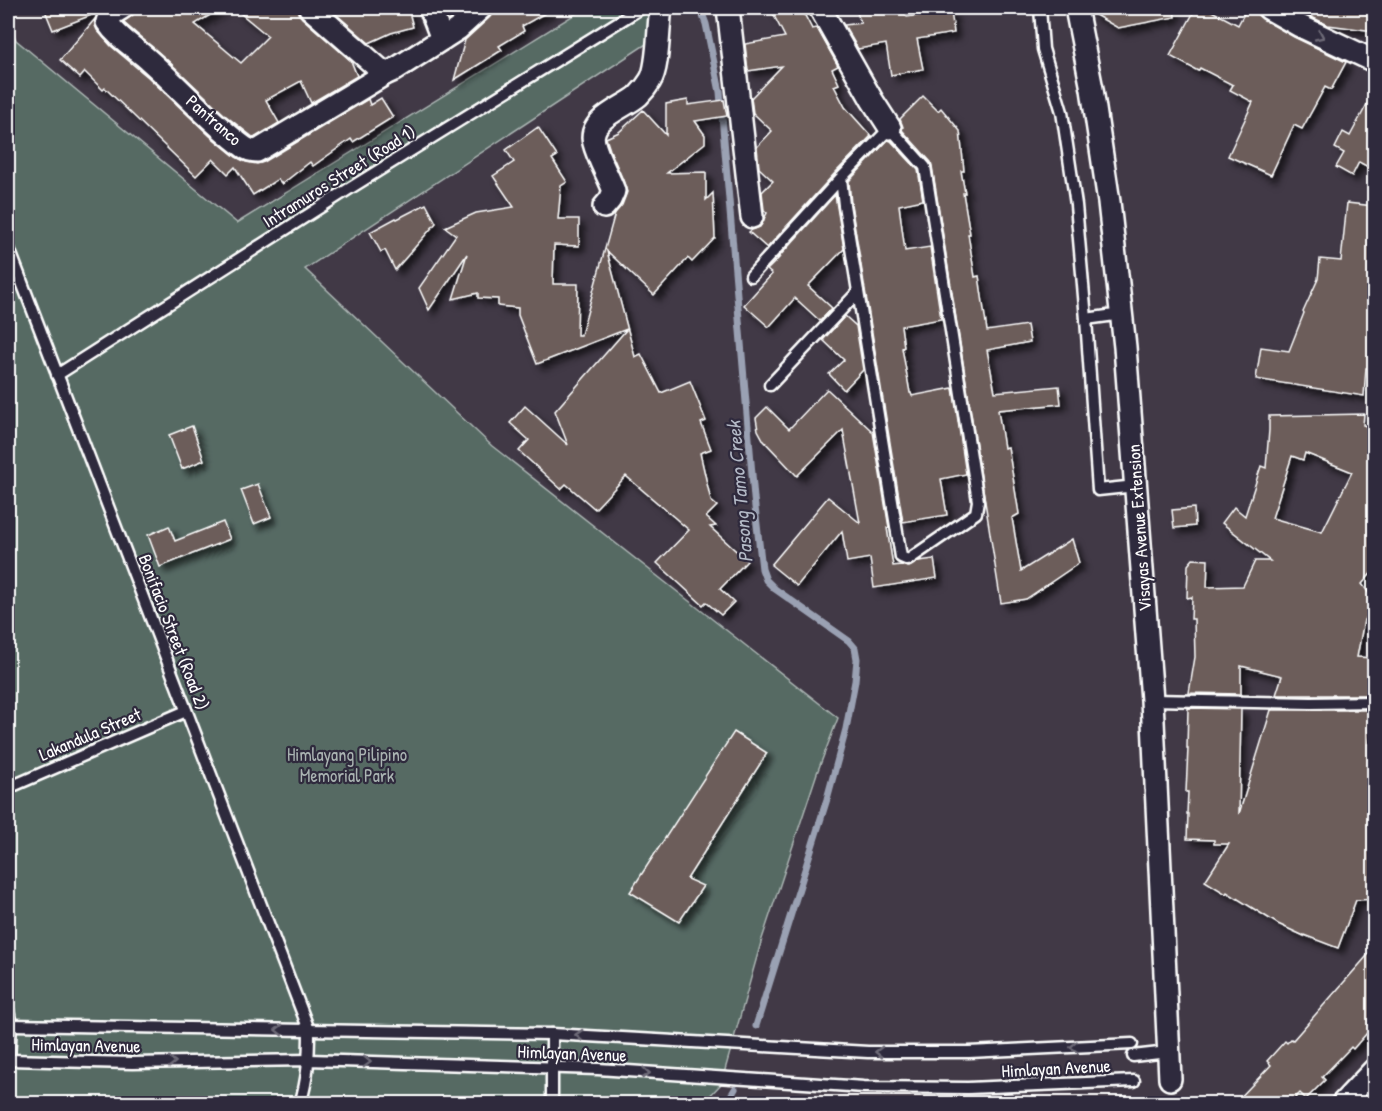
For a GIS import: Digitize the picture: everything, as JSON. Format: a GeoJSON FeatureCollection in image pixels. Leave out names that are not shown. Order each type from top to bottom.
{"type":"FeatureCollection","features":[{"type":"Feature","properties":{"kind":"street","name":"Pantranco"},"geometry":{"type":"LineString","coordinates":[[122,8],[109,16],[107,22],[114,32],[144,55],[217,124],[249,150],[257,152],[458,29],[481,8]]}},
{"type":"Feature","properties":{"kind":"street"},"geometry":{"type":"LineString","coordinates":[[310,8],[385,74]]}},
{"type":"Feature","properties":{"kind":"street"},"geometry":{"type":"LineString","coordinates":[[430,8],[442,39]]}},
{"type":"Feature","properties":{"kind":"street"},"geometry":{"type":"LineString","coordinates":[[604,207],[614,191],[594,144],[592,135],[594,128],[639,95],[652,80],[661,8]]}},
{"type":"Feature","properties":{"kind":"street"},"geometry":{"type":"LineString","coordinates":[[728,8],[752,217]]}},
{"type":"Feature","properties":{"kind":"street"},"geometry":{"type":"LineString","coordinates":[[820,8],[890,128]]}},
{"type":"Feature","properties":{"kind":"street","name":"Visayas Avenue Extension"},"geometry":{"type":"LineString","coordinates":[[1076,8],[1092,89],[1109,202],[1122,314],[1152,700],[1170,1079]]}},
{"type":"Feature","properties":{"kind":"street"},"geometry":{"type":"LineString","coordinates":[[1268,8],[1374,61]]}},
{"type":"Feature","properties":{"kind":"street"},"geometry":{"type":"LineString","coordinates":[[1342,1104],[1374,1070]]}},
{"type":"Feature","properties":{"kind":"lane","name":"Intramuros Street (Road 1)"},"geometry":{"type":"LineString","coordinates":[[57,375],[352,187],[641,8]]}},
{"type":"Feature","properties":{"kind":"lane"},"geometry":{"type":"LineString","coordinates":[[1040,8],[1043,49],[1062,112],[1076,205],[1098,490],[1136,486]]}},
{"type":"Feature","properties":{"kind":"lane"},"geometry":{"type":"LineString","coordinates":[[751,276],[841,178],[890,128],[925,167],[978,501],[976,513],[908,560],[901,557],[841,178]]}},
{"type":"Feature","properties":{"kind":"lane","name":"Bonifacio Street (Road 2)"},"geometry":{"type":"LineString","coordinates":[[8,246],[309,1030]]}},
{"type":"Feature","properties":{"kind":"lane"},"geometry":{"type":"LineString","coordinates":[[770,385],[858,292]]}},
{"type":"Feature","properties":{"kind":"lane"},"geometry":{"type":"LineString","coordinates":[[1086,319],[1122,314]]}},
{"type":"Feature","properties":{"kind":"lane"},"geometry":{"type":"LineString","coordinates":[[1152,700],[1374,702]]}},
{"type":"Feature","properties":{"kind":"lane","name":"Lakandula Street"},"geometry":{"type":"LineString","coordinates":[[8,788],[186,711]]}},
{"type":"Feature","properties":{"kind":"lane"},"geometry":{"type":"LineString","coordinates":[[8,1010],[10,1025],[8,1062]]}},
{"type":"Feature","properties":{"kind":"lane","name":"Himlayan Avenue"},"geometry":{"type":"LineString","coordinates":[[10,1025],[552,1034],[868,1052],[969,1052],[1132,1044]]}},
{"type":"Feature","properties":{"kind":"lane"},"geometry":{"type":"LineString","coordinates":[[300,1104],[306,1086],[309,1030]]}},
{"type":"Feature","properties":{"kind":"lane"},"geometry":{"type":"LineString","coordinates":[[552,1034],[552,1104]]}},
{"type":"Feature","properties":{"kind":"lane"},"geometry":{"type":"LineString","coordinates":[[1133,1056],[1168,1052]]}},
{"type":"Feature","properties":{"kind":"lane","name":"Himlayan Avenue"},"geometry":{"type":"LineString","coordinates":[[8,1062],[132,1063],[309,1060],[598,1069],[864,1088],[968,1088],[1134,1081]]}},
{"type":"Feature","properties":{"kind":"green space","name":"Himlayang Pilipino Memorial Park"},"geometry":{"type":"Polygon","coordinates":[[[585,8],[659,8],[672,27],[305,269],[492,446],[838,718],[817,773],[762,939],[721,1084],[703,1103],[8,1103],[8,19],[16,40],[237,223],[585,8]]]}},
{"type":"Feature","properties":{"kind":"building"},"geometry":{"type":"Polygon","coordinates":[[[44,8],[100,8],[97,13],[53,30],[44,8]]]}},
{"type":"Feature","properties":{"kind":"building"},"geometry":{"type":"Polygon","coordinates":[[[135,8],[222,8],[195,24],[241,63],[268,36],[234,8],[298,8],[298,13],[302,18],[351,61],[357,76],[311,103],[301,81],[266,100],[279,123],[254,138],[226,116],[123,22],[133,15],[135,8]]]}},
{"type":"Feature","properties":{"kind":"building"},"geometry":{"type":"Polygon","coordinates":[[[329,8],[408,8],[413,27],[391,33],[369,43],[329,8]]]}},
{"type":"Feature","properties":{"kind":"building"},"geometry":{"type":"Polygon","coordinates":[[[493,8],[554,8],[522,26],[524,31],[499,46],[502,50],[454,80],[465,40],[490,17],[493,8]]]}},
{"type":"Feature","properties":{"kind":"building"},"geometry":{"type":"Polygon","coordinates":[[[770,8],[801,8],[812,29],[817,28],[838,66],[832,69],[839,84],[834,86],[845,107],[871,136],[767,248],[749,232],[760,227],[767,213],[764,210],[762,192],[773,181],[759,168],[757,147],[772,131],[753,113],[751,98],[782,66],[748,71],[745,44],[785,37],[770,8]]]}},
{"type":"Feature","properties":{"kind":"building"},"geometry":{"type":"Polygon","coordinates":[[[855,8],[903,8],[907,17],[951,11],[954,33],[917,39],[923,69],[891,75],[886,44],[858,49],[844,25],[861,23],[855,8]]]}},
{"type":"Feature","properties":{"kind":"building"},"geometry":{"type":"Polygon","coordinates":[[[1089,8],[1174,8],[1175,17],[1118,28],[1090,12],[1089,8]]]}},
{"type":"Feature","properties":{"kind":"building"},"geometry":{"type":"Polygon","coordinates":[[[1196,8],[1206,8],[1238,25],[1247,8],[1294,37],[1346,62],[1331,90],[1325,87],[1302,129],[1294,125],[1271,175],[1228,156],[1253,102],[1230,90],[1233,85],[1200,68],[1198,71],[1170,56],[1196,8]]]}},
{"type":"Feature","properties":{"kind":"building"},"geometry":{"type":"Polygon","coordinates":[[[1293,8],[1374,8],[1374,31],[1328,25],[1293,8]]]}},
{"type":"Feature","properties":{"kind":"building"},"geometry":{"type":"Polygon","coordinates":[[[95,19],[97,30],[111,46],[148,77],[210,136],[236,157],[246,162],[257,164],[264,162],[368,99],[370,105],[381,98],[393,117],[353,142],[351,139],[313,166],[310,162],[282,184],[278,179],[253,195],[235,167],[228,174],[213,159],[196,176],[105,88],[103,90],[85,72],[80,78],[60,60],[95,19]]]}},
{"type":"Feature","properties":{"kind":"building"},"geometry":{"type":"Polygon","coordinates":[[[1374,91],[1374,170],[1359,162],[1352,176],[1336,167],[1344,153],[1335,148],[1343,132],[1350,136],[1374,91]]]}},
{"type":"Feature","properties":{"kind":"building"},"geometry":{"type":"Polygon","coordinates":[[[923,96],[938,111],[941,108],[960,131],[964,171],[961,171],[970,234],[968,234],[975,277],[979,276],[987,331],[1027,325],[1030,342],[987,350],[995,392],[1059,386],[1061,404],[998,410],[1004,448],[1008,447],[1019,514],[1012,518],[1021,571],[1072,539],[1079,563],[1026,599],[1001,603],[932,166],[902,130],[900,119],[923,96]]]}},
{"type":"Feature","properties":{"kind":"building"},"geometry":{"type":"Polygon","coordinates":[[[688,100],[688,105],[724,100],[727,116],[695,121],[705,135],[705,143],[667,173],[706,172],[706,200],[713,193],[715,238],[692,262],[688,258],[654,295],[607,251],[635,357],[641,354],[661,393],[690,381],[706,421],[701,423],[711,449],[700,453],[711,501],[717,506],[706,517],[716,526],[710,527],[747,561],[720,589],[734,602],[721,615],[706,602],[703,605],[657,563],[689,530],[626,476],[595,509],[566,484],[561,489],[519,451],[529,440],[510,423],[525,406],[568,445],[555,411],[627,329],[537,364],[518,315],[518,308],[498,306],[498,299],[478,298],[478,293],[453,299],[467,254],[429,310],[419,288],[456,235],[445,227],[476,213],[514,207],[493,176],[514,162],[506,150],[538,127],[557,156],[552,159],[567,182],[561,186],[558,219],[579,219],[579,246],[554,245],[553,284],[578,284],[577,335],[581,335],[615,213],[622,205],[627,192],[606,138],[619,132],[643,110],[666,135],[666,104],[688,100]]]}},
{"type":"Feature","properties":{"kind":"building"},"geometry":{"type":"Polygon","coordinates":[[[888,140],[918,170],[923,200],[899,205],[905,251],[930,247],[941,319],[901,326],[904,347],[902,348],[910,393],[912,396],[953,388],[966,474],[941,479],[947,515],[903,522],[849,181],[888,140]]]}},
{"type":"Feature","properties":{"kind":"building"},"geometry":{"type":"Polygon","coordinates":[[[835,195],[844,249],[808,286],[832,308],[820,321],[795,298],[769,327],[744,305],[772,274],[767,270],[835,195]]]}},
{"type":"Feature","properties":{"kind":"building"},"geometry":{"type":"Polygon","coordinates":[[[1347,203],[1374,206],[1373,368],[1366,368],[1364,396],[1256,379],[1261,347],[1289,351],[1318,279],[1320,259],[1341,261],[1347,203]]]}},
{"type":"Feature","properties":{"kind":"building"},"geometry":{"type":"Polygon","coordinates":[[[426,204],[436,223],[395,270],[385,250],[381,252],[370,232],[426,204]]]}},
{"type":"Feature","properties":{"kind":"building"},"geometry":{"type":"Polygon","coordinates":[[[845,316],[856,326],[863,370],[844,390],[829,374],[844,360],[823,340],[845,316]]]}},
{"type":"Feature","properties":{"kind":"building"},"geometry":{"type":"Polygon","coordinates":[[[827,389],[873,432],[893,566],[909,567],[919,561],[934,559],[937,578],[874,588],[870,558],[847,562],[842,531],[797,586],[771,565],[828,497],[860,523],[843,430],[797,476],[764,441],[758,430],[756,418],[767,407],[789,429],[827,389]]]}},
{"type":"Feature","properties":{"kind":"building"},"geometry":{"type":"Polygon","coordinates":[[[1364,414],[1363,425],[1374,429],[1374,570],[1362,584],[1374,600],[1374,612],[1364,620],[1357,657],[1374,658],[1374,695],[1276,695],[1282,676],[1241,666],[1241,694],[1189,693],[1195,657],[1194,619],[1191,619],[1192,597],[1187,598],[1188,565],[1193,559],[1208,560],[1207,587],[1243,586],[1255,561],[1270,561],[1222,523],[1234,507],[1245,516],[1261,466],[1266,468],[1269,416],[1364,414]],[[1305,453],[1303,460],[1292,456],[1272,518],[1322,532],[1352,472],[1305,453]]]}},
{"type":"Feature","properties":{"kind":"building"},"geometry":{"type":"Polygon","coordinates":[[[192,426],[204,460],[182,469],[169,435],[192,426]]]}},
{"type":"Feature","properties":{"kind":"building"},"geometry":{"type":"Polygon","coordinates":[[[258,484],[271,517],[254,524],[241,490],[258,484]]]}},
{"type":"Feature","properties":{"kind":"building"},"geometry":{"type":"Polygon","coordinates":[[[1194,508],[1195,526],[1174,528],[1172,510],[1194,508]]]}},
{"type":"Feature","properties":{"kind":"building"},"geometry":{"type":"Polygon","coordinates":[[[223,522],[230,539],[160,567],[148,535],[169,526],[175,541],[223,522]]]}},
{"type":"Feature","properties":{"kind":"building"},"geometry":{"type":"Polygon","coordinates":[[[1188,708],[1241,709],[1239,814],[1271,710],[1373,710],[1369,743],[1374,743],[1374,776],[1371,776],[1372,811],[1374,811],[1374,899],[1356,900],[1338,948],[1278,924],[1205,881],[1229,844],[1214,844],[1214,840],[1187,839],[1188,708]]]}},
{"type":"Feature","properties":{"kind":"building"},"geometry":{"type":"Polygon","coordinates":[[[734,732],[767,753],[687,879],[703,886],[679,922],[630,892],[734,732]]]}},
{"type":"Feature","properties":{"kind":"building"},"geometry":{"type":"Polygon","coordinates":[[[1374,948],[1374,1025],[1353,1049],[1351,1047],[1322,1077],[1325,1080],[1306,1099],[1300,1093],[1289,1104],[1234,1104],[1271,1065],[1267,1061],[1285,1041],[1287,1043],[1293,1040],[1374,948]]]}},
{"type":"Feature","properties":{"kind":"waterway","name":"Pasong Tamo Creek"},"geometry":{"type":"LineString","coordinates":[[700,8],[706,24],[720,92],[762,569],[766,580],[775,589],[849,641],[855,648],[857,659],[846,729],[827,799],[756,1026]]}},
{"type":"Feature","properties":{"kind":"waterway","name":"Pasong Tamo Creek"},"geometry":{"type":"LineString","coordinates":[[726,1104],[735,1089]]}}]}
